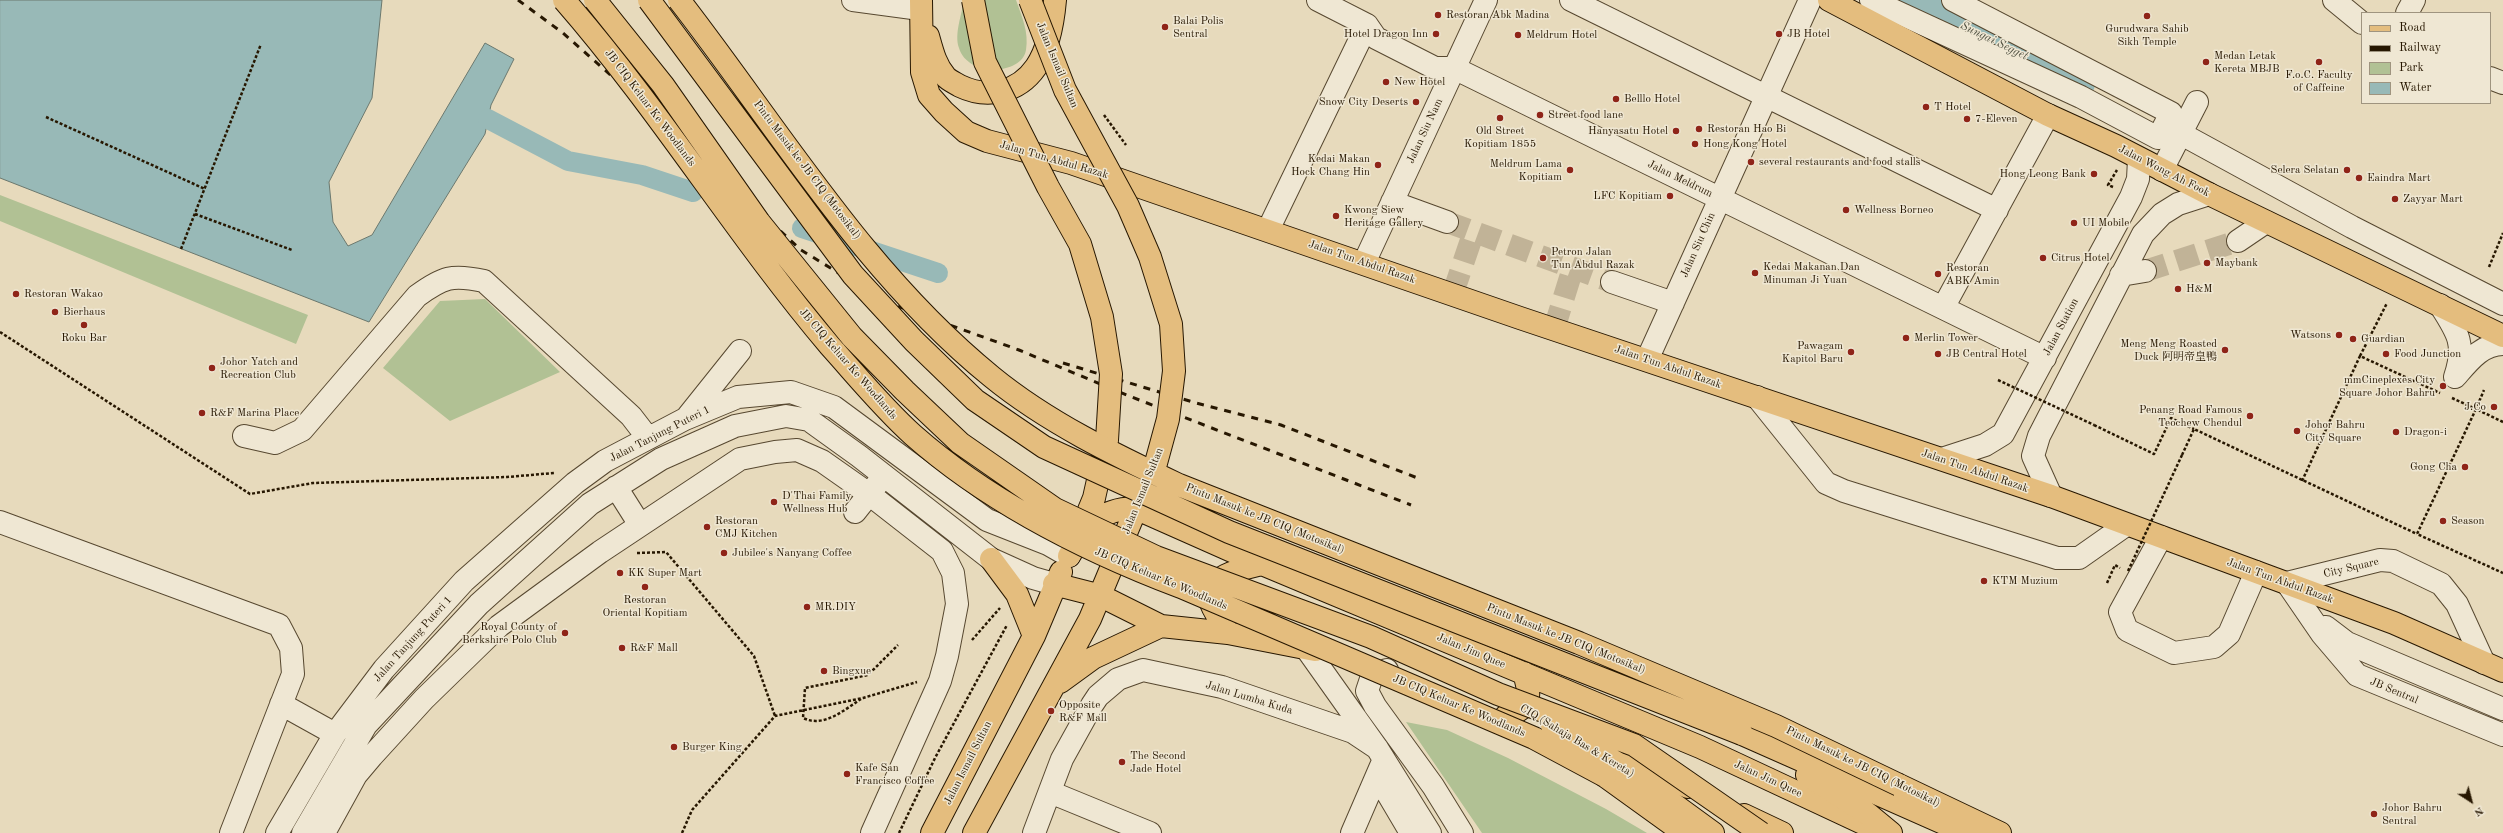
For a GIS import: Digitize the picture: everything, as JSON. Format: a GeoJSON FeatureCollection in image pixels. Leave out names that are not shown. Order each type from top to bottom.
{"type":"FeatureCollection","features":[{"type":"Feature","properties":{"kind":"main road","name":"JB CIQ Keluar Ke Woodlands"},"geometry":{"type":"LineString","coordinates":[[564,0],[653,109],[775,278],[809,320],[877,400],[947,463],[1027,515],[1127,566],[1181,586],[1534,738],[1605,776],[1684,833]]}},
{"type":"Feature","properties":{"kind":"main road"},"geometry":{"type":"LineString","coordinates":[[595,0],[663,85],[758,222],[852,337],[905,391],[960,443],[1055,509],[1156,557],[1371,638],[1498,694],[1634,745],[1761,833]]}},
{"type":"Feature","properties":{"kind":"main road"},"geometry":{"type":"LineString","coordinates":[[649,0],[852,275],[914,341],[975,400],[1044,447],[1229,532],[1742,734],[1966,833]]}},
{"type":"Feature","properties":{"kind":"main road","name":"Pintu Masuk ke JB CIQ (Motosikal)"},"geometry":{"type":"LineString","coordinates":[[679,0],[730,65],[830,204],[889,277],[937,329],[993,378],[1058,422],[1116,455],[1179,485],[1579,643],[1769,723],[2000,833]]}},
{"type":"Feature","properties":{"kind":"main road","name":"Jalan Ismail Sultan"},"geometry":{"type":"LineString","coordinates":[[932,833],[1034,636],[1054,584],[1069,556],[1094,498],[1107,440],[1111,374],[1102,317],[1080,244],[1048,187],[985,62],[973,0]]}},
{"type":"Feature","properties":{"kind":"main road","name":"Jalan Ismail Sultan"},"geometry":{"type":"LineString","coordinates":[[974,833],[1055,686],[1101,596],[1135,508],[1154,469],[1168,419],[1174,371],[1171,324],[1150,257],[1128,206],[1065,90],[1030,0]]}},
{"type":"Feature","properties":{"kind":"main road"},"geometry":{"type":"LineString","coordinates":[[920,4],[936,63],[946,77],[972,91],[992,94],[1017,86],[1035,69],[1049,40],[1055,0]]}},
{"type":"Feature","properties":{"kind":"main road","name":"Jalan Wong Ah Fook"},"geometry":{"type":"LineString","coordinates":[[1829,0],[2048,115],[2503,336]]}},
{"type":"Feature","properties":{"kind":"main road","name":"Jalan Tun Abdul Razak"},"geometry":{"type":"LineString","coordinates":[[920,4],[922,72],[929,95],[966,132],[987,140],[1072,163],[1647,360],[2051,496],[2394,623],[2494,667]]}},
{"type":"Feature","properties":{"kind":"main road"},"geometry":{"type":"LineString","coordinates":[[1154,469],[1153,493],[1161,508],[1182,529]]}},
{"type":"Feature","properties":{"kind":"main road"},"geometry":{"type":"LineString","coordinates":[[1069,556],[1087,528],[1096,520],[1120,509],[1135,508]]}},
{"type":"Feature","properties":{"kind":"main road","name":"Jalan Jim Quee"},"geometry":{"type":"LineString","coordinates":[[1135,508],[1262,564],[1700,747],[1884,833]]}},
{"type":"Feature","properties":{"kind":"main road"},"geometry":{"type":"LineString","coordinates":[[991,559],[1017,594],[1034,636]]}},
{"type":"Feature","properties":{"kind":"main road"},"geometry":{"type":"LineString","coordinates":[[1228,632],[1210,600],[1213,586],[1221,578],[1236,571],[1262,564]]}},
{"type":"Feature","properties":{"kind":"main road"},"geometry":{"type":"LineString","coordinates":[[1054,584],[1101,596],[1161,626],[1228,632],[1306,648],[1387,670],[1682,785],[1782,833]]}},
{"type":"Feature","properties":{"kind":"main road"},"geometry":{"type":"LineString","coordinates":[[1055,686],[1093,658],[1161,626]]}},
{"type":"Feature","properties":{"kind":"main road"},"geometry":{"type":"LineString","coordinates":[[1506,716],[1518,712],[1528,700],[1528,690],[1524,673]]}},
{"type":"Feature","properties":{"kind":"main road","name":"CIQ (Sahaja Bas & Kereta)"},"geometry":{"type":"LineString","coordinates":[[1498,694],[1617,763],[1713,833]]}},
{"type":"Feature","properties":{"kind":"main road"},"geometry":{"type":"LineString","coordinates":[[1742,734],[1868,814],[1891,833]]}},
{"type":"Feature","properties":{"kind":"street"},"geometry":{"type":"LineString","coordinates":[[853,0],[920,4]]}},
{"type":"Feature","properties":{"kind":"street","name":"Jalan Meldrum"},"geometry":{"type":"LineString","coordinates":[[1318,0],[1367,25],[1376,38],[1435,68],[1454,68],[2045,358]]}},
{"type":"Feature","properties":{"kind":"street","name":"Jalan Siu Nam"},"geometry":{"type":"LineString","coordinates":[[1364,263],[1486,0]]}},
{"type":"Feature","properties":{"kind":"street"},"geometry":{"type":"LineString","coordinates":[[1571,0],[1997,210]]}},
{"type":"Feature","properties":{"kind":"street","name":"Jalan Siu Chin"},"geometry":{"type":"LineString","coordinates":[[1647,360],[1810,0]]}},
{"type":"Feature","properties":{"kind":"street"},"geometry":{"type":"LineString","coordinates":[[1871,0],[2081,97],[2158,138],[2172,129],[2197,102]]}},
{"type":"Feature","properties":{"kind":"street"},"geometry":{"type":"LineString","coordinates":[[1953,0],[2171,113],[2172,129],[2162,170]]}},
{"type":"Feature","properties":{"kind":"street"},"geometry":{"type":"LineString","coordinates":[[2334,0],[2359,14]]}},
{"type":"Feature","properties":{"kind":"street"},"geometry":{"type":"LineString","coordinates":[[2408,12],[2414,0]]}},
{"type":"Feature","properties":{"kind":"street"},"geometry":{"type":"LineString","coordinates":[[1268,230],[1367,25]]}},
{"type":"Feature","properties":{"kind":"street"},"geometry":{"type":"LineString","coordinates":[[2491,78],[2503,83]]}},
{"type":"Feature","properties":{"kind":"street"},"geometry":{"type":"LineString","coordinates":[[1943,308],[2048,115]]}},
{"type":"Feature","properties":{"kind":"street"},"geometry":{"type":"LineString","coordinates":[[2172,129],[2352,227],[2503,304]]}},
{"type":"Feature","properties":{"kind":"street","name":"Jalan Station"},"geometry":{"type":"LineString","coordinates":[[1942,459],[1985,445],[2003,434],[2131,197],[2138,179],[2139,159]]}},
{"type":"Feature","properties":{"kind":"street"},"geometry":{"type":"LineString","coordinates":[[2051,496],[2033,456],[2038,436],[2121,275],[2143,234],[2157,219],[2178,204],[2209,194]]}},
{"type":"Feature","properties":{"kind":"street"},"geometry":{"type":"LineString","coordinates":[[1392,202],[1447,222]]}},
{"type":"Feature","properties":{"kind":"street"},"geometry":{"type":"LineString","coordinates":[[2238,241],[2266,222]]}},
{"type":"Feature","properties":{"kind":"street"},"geometry":{"type":"LineString","coordinates":[[2121,275],[2145,271]]}},
{"type":"Feature","properties":{"kind":"street"},"geometry":{"type":"LineString","coordinates":[[244,436],[275,443],[302,430],[417,296],[437,281],[462,276],[484,281],[631,416],[648,438]]}},
{"type":"Feature","properties":{"kind":"street"},"geometry":{"type":"LineString","coordinates":[[1612,282],[1672,303]]}},
{"type":"Feature","properties":{"kind":"street"},"geometry":{"type":"LineString","coordinates":[[2440,305],[2458,333],[2462,357],[2455,377],[2473,357],[2492,344],[2503,344]]}},
{"type":"Feature","properties":{"kind":"street"},"geometry":{"type":"LineString","coordinates":[[685,419],[740,352]]}},
{"type":"Feature","properties":{"kind":"street","name":"Jalan Tanjung Puteri 1"},"geometry":{"type":"LineString","coordinates":[[277,833],[335,734],[395,657],[464,581],[575,483],[605,461],[685,419],[738,397],[791,392],[834,408],[987,520],[1009,530],[1048,544],[1069,556]]}},
{"type":"Feature","properties":{"kind":"street"},"geometry":{"type":"LineString","coordinates":[[1757,397],[1826,483],[1844,491],[2057,558],[2079,558],[2126,525]]}},
{"type":"Feature","properties":{"kind":"street","name":"Jalan Tanjung Puteri 1"},"geometry":{"type":"LineString","coordinates":[[303,833],[366,725],[479,604],[538,549],[590,504],[661,460],[735,426],[786,416],[809,420],[991,559],[1033,578],[1054,584]]}},
{"type":"Feature","properties":{"kind":"street"},"geometry":{"type":"LineString","coordinates":[[324,833],[356,775],[430,705],[499,626],[640,526],[740,459],[775,452],[797,450],[822,461],[869,494],[942,551],[954,573],[957,604],[942,674],[872,833]]}},
{"type":"Feature","properties":{"kind":"street"},"geometry":{"type":"LineString","coordinates":[[855,512],[884,476]]}},
{"type":"Feature","properties":{"kind":"street"},"geometry":{"type":"LineString","coordinates":[[616,487],[640,526]]}},
{"type":"Feature","properties":{"kind":"street"},"geometry":{"type":"LineString","coordinates":[[1009,530],[1032,528],[1053,521],[1094,498]]}},
{"type":"Feature","properties":{"kind":"street"},"geometry":{"type":"LineString","coordinates":[[0,522],[279,625],[291,648],[293,674],[231,833]]}},
{"type":"Feature","properties":{"kind":"street"},"geometry":{"type":"LineString","coordinates":[[519,532],[538,549]]}},
{"type":"Feature","properties":{"kind":"street"},"geometry":{"type":"LineString","coordinates":[[2161,537],[2120,612],[2127,630],[2174,653],[2214,647],[2229,634],[2256,572]]}},
{"type":"Feature","properties":{"kind":"street","name":"City Square"},"geometry":{"type":"LineString","coordinates":[[2287,583],[2380,560],[2393,561],[2441,584],[2451,594],[2494,667]]}},
{"type":"Feature","properties":{"kind":"street","name":"JB Sentral"},"geometry":{"type":"LineString","coordinates":[[2287,583],[2322,634],[2357,675],[2503,735]]}},
{"type":"Feature","properties":{"kind":"street","name":"JB Sentral"},"geometry":{"type":"LineString","coordinates":[[2309,615],[2347,643],[2503,708]]}},
{"type":"Feature","properties":{"kind":"street","name":"Jalan Lumba Kuda"},"geometry":{"type":"LineString","coordinates":[[1306,648],[1422,831]]}},
{"type":"Feature","properties":{"kind":"street","name":"Jalan Lumba Kuda"},"geometry":{"type":"LineString","coordinates":[[1034,833],[1062,759],[1084,716],[1098,696],[1118,679],[1143,670],[1222,687],[1353,732],[1379,761]]}},
{"type":"Feature","properties":{"kind":"street"},"geometry":{"type":"LineString","coordinates":[[1387,670],[1372,676],[1367,691],[1375,706],[1434,786],[1462,833]]}},
{"type":"Feature","properties":{"kind":"street"},"geometry":{"type":"LineString","coordinates":[[405,682],[430,705]]}},
{"type":"Feature","properties":{"kind":"street"},"geometry":{"type":"LineString","coordinates":[[281,704],[335,734]]}},
{"type":"Feature","properties":{"kind":"street"},"geometry":{"type":"LineString","coordinates":[[1352,833],[1379,761]]}},
{"type":"Feature","properties":{"kind":"street"},"geometry":{"type":"LineString","coordinates":[[1050,792],[1142,831]]}},
{"type":"Feature","properties":{"kind":"path"},"geometry":{"type":"LineString","coordinates":[[181,249],[261,44]]}},
{"type":"Feature","properties":{"kind":"path"},"geometry":{"type":"LineString","coordinates":[[46,117],[205,188]]}},
{"type":"Feature","properties":{"kind":"path"},"geometry":{"type":"LineString","coordinates":[[195,214],[292,250]]}},
{"type":"Feature","properties":{"kind":"path"},"geometry":{"type":"LineString","coordinates":[[2489,267],[2503,233]]}},
{"type":"Feature","properties":{"kind":"path"},"geometry":{"type":"LineString","coordinates":[[2302,481],[2360,356],[2382,314]]}},
{"type":"Feature","properties":{"kind":"path"},"geometry":{"type":"LineString","coordinates":[[2360,356],[2503,422]]}},
{"type":"Feature","properties":{"kind":"path"},"geometry":{"type":"LineString","coordinates":[[1998,380],[2154,454],[2171,418],[2302,481],[2503,573]]}},
{"type":"Feature","properties":{"kind":"path"},"geometry":{"type":"LineString","coordinates":[[2417,534],[2484,390]]}},
{"type":"Feature","properties":{"kind":"path"},"geometry":{"type":"LineString","coordinates":[[2107,583],[2115,565],[2128,571],[2194,429]]}},
{"type":"Feature","properties":{"kind":"path"},"geometry":{"type":"LineString","coordinates":[[635,553],[666,552],[754,656],[775,716]]}},
{"type":"Feature","properties":{"kind":"path"},"geometry":{"type":"LineString","coordinates":[[967,646],[1003,604]]}},
{"type":"Feature","properties":{"kind":"path"},"geometry":{"type":"LineString","coordinates":[[863,698],[833,718],[810,721],[803,718],[805,688],[868,675],[898,645]]}},
{"type":"Feature","properties":{"kind":"path"},"geometry":{"type":"LineString","coordinates":[[682,833],[692,810],[775,716],[863,698],[942,674]]}},
{"type":"Feature","properties":{"kind":"green space"},"geometry":{"type":"Polygon","coordinates":[[[964,0],[1016,0],[1027,37],[1026,50],[1022,58],[1015,64],[994,70],[973,64],[964,58],[959,48],[957,37],[964,0]]]}},
{"type":"Feature","properties":{"kind":"green space"},"geometry":{"type":"Polygon","coordinates":[[[0,195],[308,315],[296,344],[0,221],[0,195]]]}},
{"type":"Feature","properties":{"kind":"green space"},"geometry":{"type":"Polygon","coordinates":[[[485,299],[560,372],[450,421],[383,368],[440,301],[485,299]]]}},
{"type":"Feature","properties":{"kind":"green space"},"geometry":{"type":"Polygon","coordinates":[[[1406,722],[1447,730],[1508,758],[1606,809],[1647,833],[1482,833],[1406,722]]]}},
{"type":"Feature","properties":{"kind":"water"},"geometry":{"type":"Polygon","coordinates":[[[0,0],[382,0],[372,98],[329,182],[333,222],[348,246],[372,235],[485,43],[514,59],[491,105],[485,134],[369,322],[0,178],[0,0]]]}},
{"type":"Feature","properties":{"kind":"waterway","name":"Sungai Segget"},"geometry":{"type":"LineString","coordinates":[[1910,0],[2078,82]]}},
{"type":"Feature","properties":{"kind":"waterway"},"geometry":{"type":"LineString","coordinates":[[488,119],[568,161],[642,175],[693,192]]}},
{"type":"Feature","properties":{"kind":"waterway"},"geometry":{"type":"LineString","coordinates":[[802,228],[938,273]]}},
{"type":"Feature","properties":{"kind":"tunnel"},"geometry":{"type":"LineString","coordinates":[[1447,222],[1612,282]]}},
{"type":"Feature","properties":{"kind":"tunnel"},"geometry":{"type":"LineString","coordinates":[[1453,293],[1474,231]]}},
{"type":"Feature","properties":{"kind":"tunnel"},"geometry":{"type":"LineString","coordinates":[[2145,271],[2238,241]]}},
{"type":"Feature","properties":{"kind":"tunnel"},"geometry":{"type":"LineString","coordinates":[[1554,329],[1573,268]]}},
{"type":"Feature","properties":{"kind":"railway"},"geometry":{"type":"LineString","coordinates":[[518,0],[563,33],[649,109],[801,250],[847,278],[900,307],[1019,350],[1129,396],[1411,505]]}},
{"type":"Feature","properties":{"kind":"railway"},"geometry":{"type":"LineString","coordinates":[[1063,363],[1196,403],[1281,425],[1420,479]]}},
{"type":"Feature","properties":{"kind":"place","name":"Restoran Abk Madina"},"geometry":{"type":"Point","coordinates":[1438,15]}},
{"type":"Feature","properties":{"kind":"place","name":"Gurudwara Sahib Sikh Temple"},"geometry":{"type":"Point","coordinates":[2147,16]}},
{"type":"Feature","properties":{"kind":"place","name":"Balai Polis Sentral"},"geometry":{"type":"Point","coordinates":[1165,27]}},
{"type":"Feature","properties":{"kind":"place","name":"Hotel Dragon Inn"},"geometry":{"type":"Point","coordinates":[1436,34]}},
{"type":"Feature","properties":{"kind":"place","name":"JB Hotel"},"geometry":{"type":"Point","coordinates":[1779,34]}},
{"type":"Feature","properties":{"kind":"place","name":"Meldrum Hotel"},"geometry":{"type":"Point","coordinates":[1518,35]}},
{"type":"Feature","properties":{"kind":"place","name":"Medan Letak Kereta MBJB"},"geometry":{"type":"Point","coordinates":[2206,62]}},
{"type":"Feature","properties":{"kind":"place","name":"F.o.C. Faculty of Caffeine"},"geometry":{"type":"Point","coordinates":[2319,62]}},
{"type":"Feature","properties":{"kind":"place","name":"New Hotel"},"geometry":{"type":"Point","coordinates":[1386,82]}},
{"type":"Feature","properties":{"kind":"place","name":"Belllo Hotel"},"geometry":{"type":"Point","coordinates":[1616,99]}},
{"type":"Feature","properties":{"kind":"place","name":"Snow City Deserts"},"geometry":{"type":"Point","coordinates":[1416,102]}},
{"type":"Feature","properties":{"kind":"place","name":"T Hotel"},"geometry":{"type":"Point","coordinates":[1926,107]}},
{"type":"Feature","properties":{"kind":"place","name":"Street food lane"},"geometry":{"type":"Point","coordinates":[1540,115]}},
{"type":"Feature","properties":{"kind":"place","name":"Old Street Kopitiam 1855"},"geometry":{"type":"Point","coordinates":[1500,118]}},
{"type":"Feature","properties":{"kind":"place","name":"7-Eleven"},"geometry":{"type":"Point","coordinates":[1967,119]}},
{"type":"Feature","properties":{"kind":"place","name":"Restoran Hao Bi"},"geometry":{"type":"Point","coordinates":[1699,129]}},
{"type":"Feature","properties":{"kind":"place","name":"Hanyasatu Hotel"},"geometry":{"type":"Point","coordinates":[1676,131]}},
{"type":"Feature","properties":{"kind":"place","name":"Hong Kong Hotel"},"geometry":{"type":"Point","coordinates":[1695,144]}},
{"type":"Feature","properties":{"kind":"place","name":"several restaurants and food stalls"},"geometry":{"type":"Point","coordinates":[1751,162]}},
{"type":"Feature","properties":{"kind":"place","name":"Kedai Makan Hock Chang Hin"},"geometry":{"type":"Point","coordinates":[1378,165]}},
{"type":"Feature","properties":{"kind":"place","name":"Meldrum Lama Kopitiam"},"geometry":{"type":"Point","coordinates":[1570,170]}},
{"type":"Feature","properties":{"kind":"place","name":"Selera Selatan"},"geometry":{"type":"Point","coordinates":[2347,170]}},
{"type":"Feature","properties":{"kind":"place","name":"Hong Leong Bank"},"geometry":{"type":"Point","coordinates":[2094,174]}},
{"type":"Feature","properties":{"kind":"place","name":"Eaindra Mart"},"geometry":{"type":"Point","coordinates":[2359,178]}},
{"type":"Feature","properties":{"kind":"place","name":"LFC Kopitiam"},"geometry":{"type":"Point","coordinates":[1670,196]}},
{"type":"Feature","properties":{"kind":"place","name":"Zayyar Mart"},"geometry":{"type":"Point","coordinates":[2395,199]}},
{"type":"Feature","properties":{"kind":"place","name":"Wellness Borneo"},"geometry":{"type":"Point","coordinates":[1846,210]}},
{"type":"Feature","properties":{"kind":"place","name":"Kwong Siew Heritage Gallery"},"geometry":{"type":"Point","coordinates":[1336,216]}},
{"type":"Feature","properties":{"kind":"place","name":"UI Mobile"},"geometry":{"type":"Point","coordinates":[2074,223]}},
{"type":"Feature","properties":{"kind":"place","name":"Petron Jalan Tun Abdul Razak"},"geometry":{"type":"Point","coordinates":[1543,258]}},
{"type":"Feature","properties":{"kind":"place","name":"Citrus Hotel"},"geometry":{"type":"Point","coordinates":[2043,258]}},
{"type":"Feature","properties":{"kind":"place","name":"Maybank"},"geometry":{"type":"Point","coordinates":[2207,263]}},
{"type":"Feature","properties":{"kind":"place","name":"Kedai Makanan Dan Minuman Ji Yuan"},"geometry":{"type":"Point","coordinates":[1755,273]}},
{"type":"Feature","properties":{"kind":"place","name":"Restoran ABK Amin"},"geometry":{"type":"Point","coordinates":[1938,274]}},
{"type":"Feature","properties":{"kind":"place","name":"H&M"},"geometry":{"type":"Point","coordinates":[2178,289]}},
{"type":"Feature","properties":{"kind":"place","name":"Restoran Wakao"},"geometry":{"type":"Point","coordinates":[16,294]}},
{"type":"Feature","properties":{"kind":"place","name":"Bierhaus"},"geometry":{"type":"Point","coordinates":[55,312]}},
{"type":"Feature","properties":{"kind":"place","name":"Roku Bar"},"geometry":{"type":"Point","coordinates":[84,325]}},
{"type":"Feature","properties":{"kind":"place","name":"Watsons"},"geometry":{"type":"Point","coordinates":[2339,335]}},
{"type":"Feature","properties":{"kind":"place","name":"Merlin Tower"},"geometry":{"type":"Point","coordinates":[1906,338]}},
{"type":"Feature","properties":{"kind":"place","name":"Guardian"},"geometry":{"type":"Point","coordinates":[2353,339]}},
{"type":"Feature","properties":{"kind":"place","name":"Meng Meng Roasted Duck 阿明帝皇鴨"},"geometry":{"type":"Point","coordinates":[2225,350]}},
{"type":"Feature","properties":{"kind":"place","name":"Pawagam Kapitol Baru"},"geometry":{"type":"Point","coordinates":[1851,352]}},
{"type":"Feature","properties":{"kind":"place","name":"JB Central Hotel"},"geometry":{"type":"Point","coordinates":[1938,354]}},
{"type":"Feature","properties":{"kind":"place","name":"Food Junction"},"geometry":{"type":"Point","coordinates":[2386,354]}},
{"type":"Feature","properties":{"kind":"place","name":"Johor Yatch and Recreation Club"},"geometry":{"type":"Point","coordinates":[212,368]}},
{"type":"Feature","properties":{"kind":"place","name":"mmCineplexes City Square Johor Bahru"},"geometry":{"type":"Point","coordinates":[2443,386]}},
{"type":"Feature","properties":{"kind":"place","name":"J.Co"},"geometry":{"type":"Point","coordinates":[2494,407]}},
{"type":"Feature","properties":{"kind":"place","name":"R&F Marina Place"},"geometry":{"type":"Point","coordinates":[202,413]}},
{"type":"Feature","properties":{"kind":"place","name":"Penang Road Famous Teochew Chendul"},"geometry":{"type":"Point","coordinates":[2250,416]}},
{"type":"Feature","properties":{"kind":"place","name":"Johor Bahru City Square"},"geometry":{"type":"Point","coordinates":[2297,431]}},
{"type":"Feature","properties":{"kind":"place","name":"Dragon-i"},"geometry":{"type":"Point","coordinates":[2396,432]}},
{"type":"Feature","properties":{"kind":"place","name":"Gong Cha"},"geometry":{"type":"Point","coordinates":[2465,467]}},
{"type":"Feature","properties":{"kind":"place","name":"D'Thai Family Wellness Hub"},"geometry":{"type":"Point","coordinates":[774,502]}},
{"type":"Feature","properties":{"kind":"place","name":"Season"},"geometry":{"type":"Point","coordinates":[2443,521]}},
{"type":"Feature","properties":{"kind":"place","name":"Restoran CMJ Kitchen"},"geometry":{"type":"Point","coordinates":[707,527]}},
{"type":"Feature","properties":{"kind":"place","name":"Jubilee's Nanyang Coffee"},"geometry":{"type":"Point","coordinates":[724,553]}},
{"type":"Feature","properties":{"kind":"place","name":"KK Super Mart"},"geometry":{"type":"Point","coordinates":[620,573]}},
{"type":"Feature","properties":{"kind":"place","name":"KTM Muzium"},"geometry":{"type":"Point","coordinates":[1984,581]}},
{"type":"Feature","properties":{"kind":"place","name":"Restoran Oriental Kopitiam"},"geometry":{"type":"Point","coordinates":[645,587]}},
{"type":"Feature","properties":{"kind":"place","name":"MR.DIY"},"geometry":{"type":"Point","coordinates":[807,607]}},
{"type":"Feature","properties":{"kind":"place","name":"Royal County of Berkshire Polo Club"},"geometry":{"type":"Point","coordinates":[565,633]}},
{"type":"Feature","properties":{"kind":"place","name":"R&F Mall"},"geometry":{"type":"Point","coordinates":[622,648]}},
{"type":"Feature","properties":{"kind":"place","name":"Bingxue"},"geometry":{"type":"Point","coordinates":[824,671]}},
{"type":"Feature","properties":{"kind":"place","name":"Opposite R&F Mall"},"geometry":{"type":"Point","coordinates":[1051,711]}},
{"type":"Feature","properties":{"kind":"place","name":"Burger King"},"geometry":{"type":"Point","coordinates":[674,747]}},
{"type":"Feature","properties":{"kind":"place","name":"The Second Jade Hotel"},"geometry":{"type":"Point","coordinates":[1122,762]}},
{"type":"Feature","properties":{"kind":"place","name":"Kafe San Francisco Coffee"},"geometry":{"type":"Point","coordinates":[847,774]}},
{"type":"Feature","properties":{"kind":"place","name":"Johor Bahru Sentral"},"geometry":{"type":"Point","coordinates":[2374,814]}}]}
